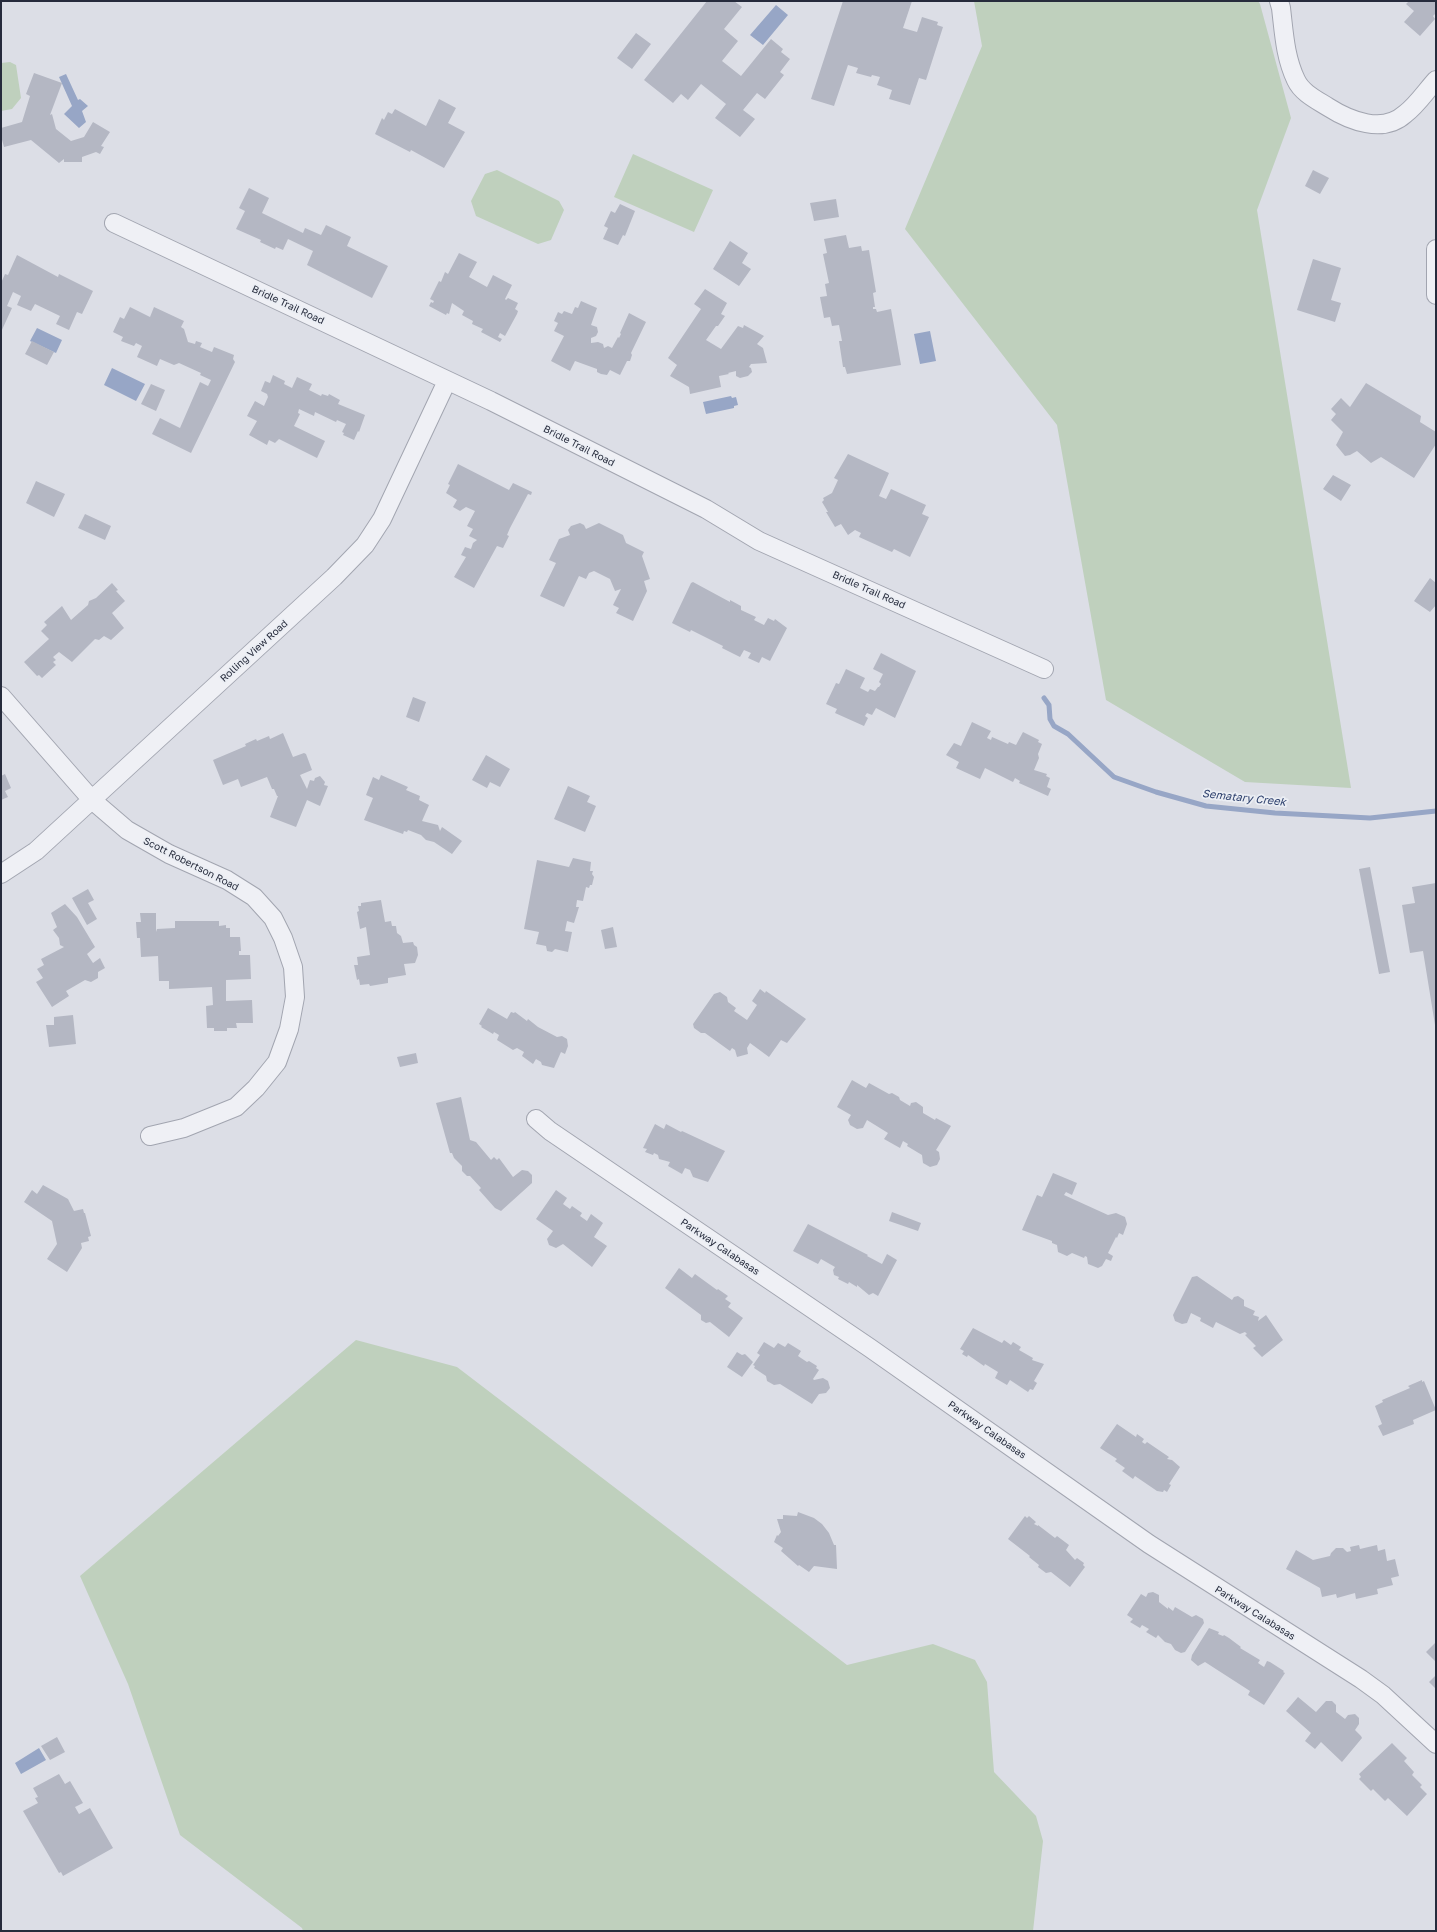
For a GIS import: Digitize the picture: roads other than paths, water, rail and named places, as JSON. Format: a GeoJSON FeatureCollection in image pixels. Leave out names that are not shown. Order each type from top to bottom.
{"type":"FeatureCollection","features":[{"type":"Feature","properties":{"kind":"street"},"geometry":{"type":"LineString","coordinates":[[1279,1],[1288,60],[1297,82],[1310,96],[1346,118],[1365,123],[1387,123],[1405,115],[1436,80]]}},
{"type":"Feature","properties":{"kind":"street","name":"Bridle Trail Road"},"geometry":{"type":"LineString","coordinates":[[114,223],[447,381],[706,509],[759,541],[1044,669]]}},
{"type":"Feature","properties":{"kind":"street"},"geometry":{"type":"LineString","coordinates":[[1436,249],[1436,295]]}},
{"type":"Feature","properties":{"kind":"street","name":"Rolling View Road"},"geometry":{"type":"LineString","coordinates":[[1,874],[36,851],[334,577],[365,545],[382,519],[447,381]]}},
{"type":"Feature","properties":{"kind":"street","name":"Scott Robertson Road"},"geometry":{"type":"LineString","coordinates":[[1,696],[92,800],[127,830],[169,854],[227,880],[254,898],[273,918],[283,938],[293,967],[295,997],[289,1029],[277,1062],[256,1088],[236,1107],[184,1128],[150,1136]]}},
{"type":"Feature","properties":{"kind":"street","name":"Parkway Calabasas"},"geometry":{"type":"LineString","coordinates":[[536,1119],[550,1131],[870,1348],[1149,1544],[1361,1679],[1383,1695],[1436,1744]]}},
{"type":"Feature","properties":{"kind":"water"},"geometry":{"type":"Polygon","coordinates":[[[776,5],[788,15],[763,45],[750,35],[776,5]]]}},
{"type":"Feature","properties":{"kind":"water"},"geometry":{"type":"Polygon","coordinates":[[[66,74],[78,100],[80,99],[88,106],[82,111],[86,122],[79,128],[64,114],[72,106],[59,77],[66,74]]]}},
{"type":"Feature","properties":{"kind":"water"},"geometry":{"type":"Polygon","coordinates":[[[37,328],[62,340],[56,353],[30,341],[37,328]]]}},
{"type":"Feature","properties":{"kind":"water"},"geometry":{"type":"Polygon","coordinates":[[[930,331],[936,361],[920,364],[914,334],[930,331]]]}},
{"type":"Feature","properties":{"kind":"water"},"geometry":{"type":"Polygon","coordinates":[[[112,368],[145,384],[136,401],[104,385],[112,368]]]}},
{"type":"Feature","properties":{"kind":"water"},"geometry":{"type":"Polygon","coordinates":[[[731,396],[732,398],[736,397],[738,405],[734,406],[734,408],[706,414],[703,402],[731,396]]]}},
{"type":"Feature","properties":{"kind":"water"},"geometry":{"type":"Polygon","coordinates":[[[39,1748],[46,1760],[21,1774],[15,1763],[39,1748]]]}},
{"type":"Feature","properties":{"kind":"waterway","name":"Sematary Creek"},"geometry":{"type":"LineString","coordinates":[[1044,698],[1049,705],[1050,719],[1054,726],[1068,734],[1114,777],[1156,792],[1206,806],[1275,813],[1370,818],[1436,811]]}}]}
